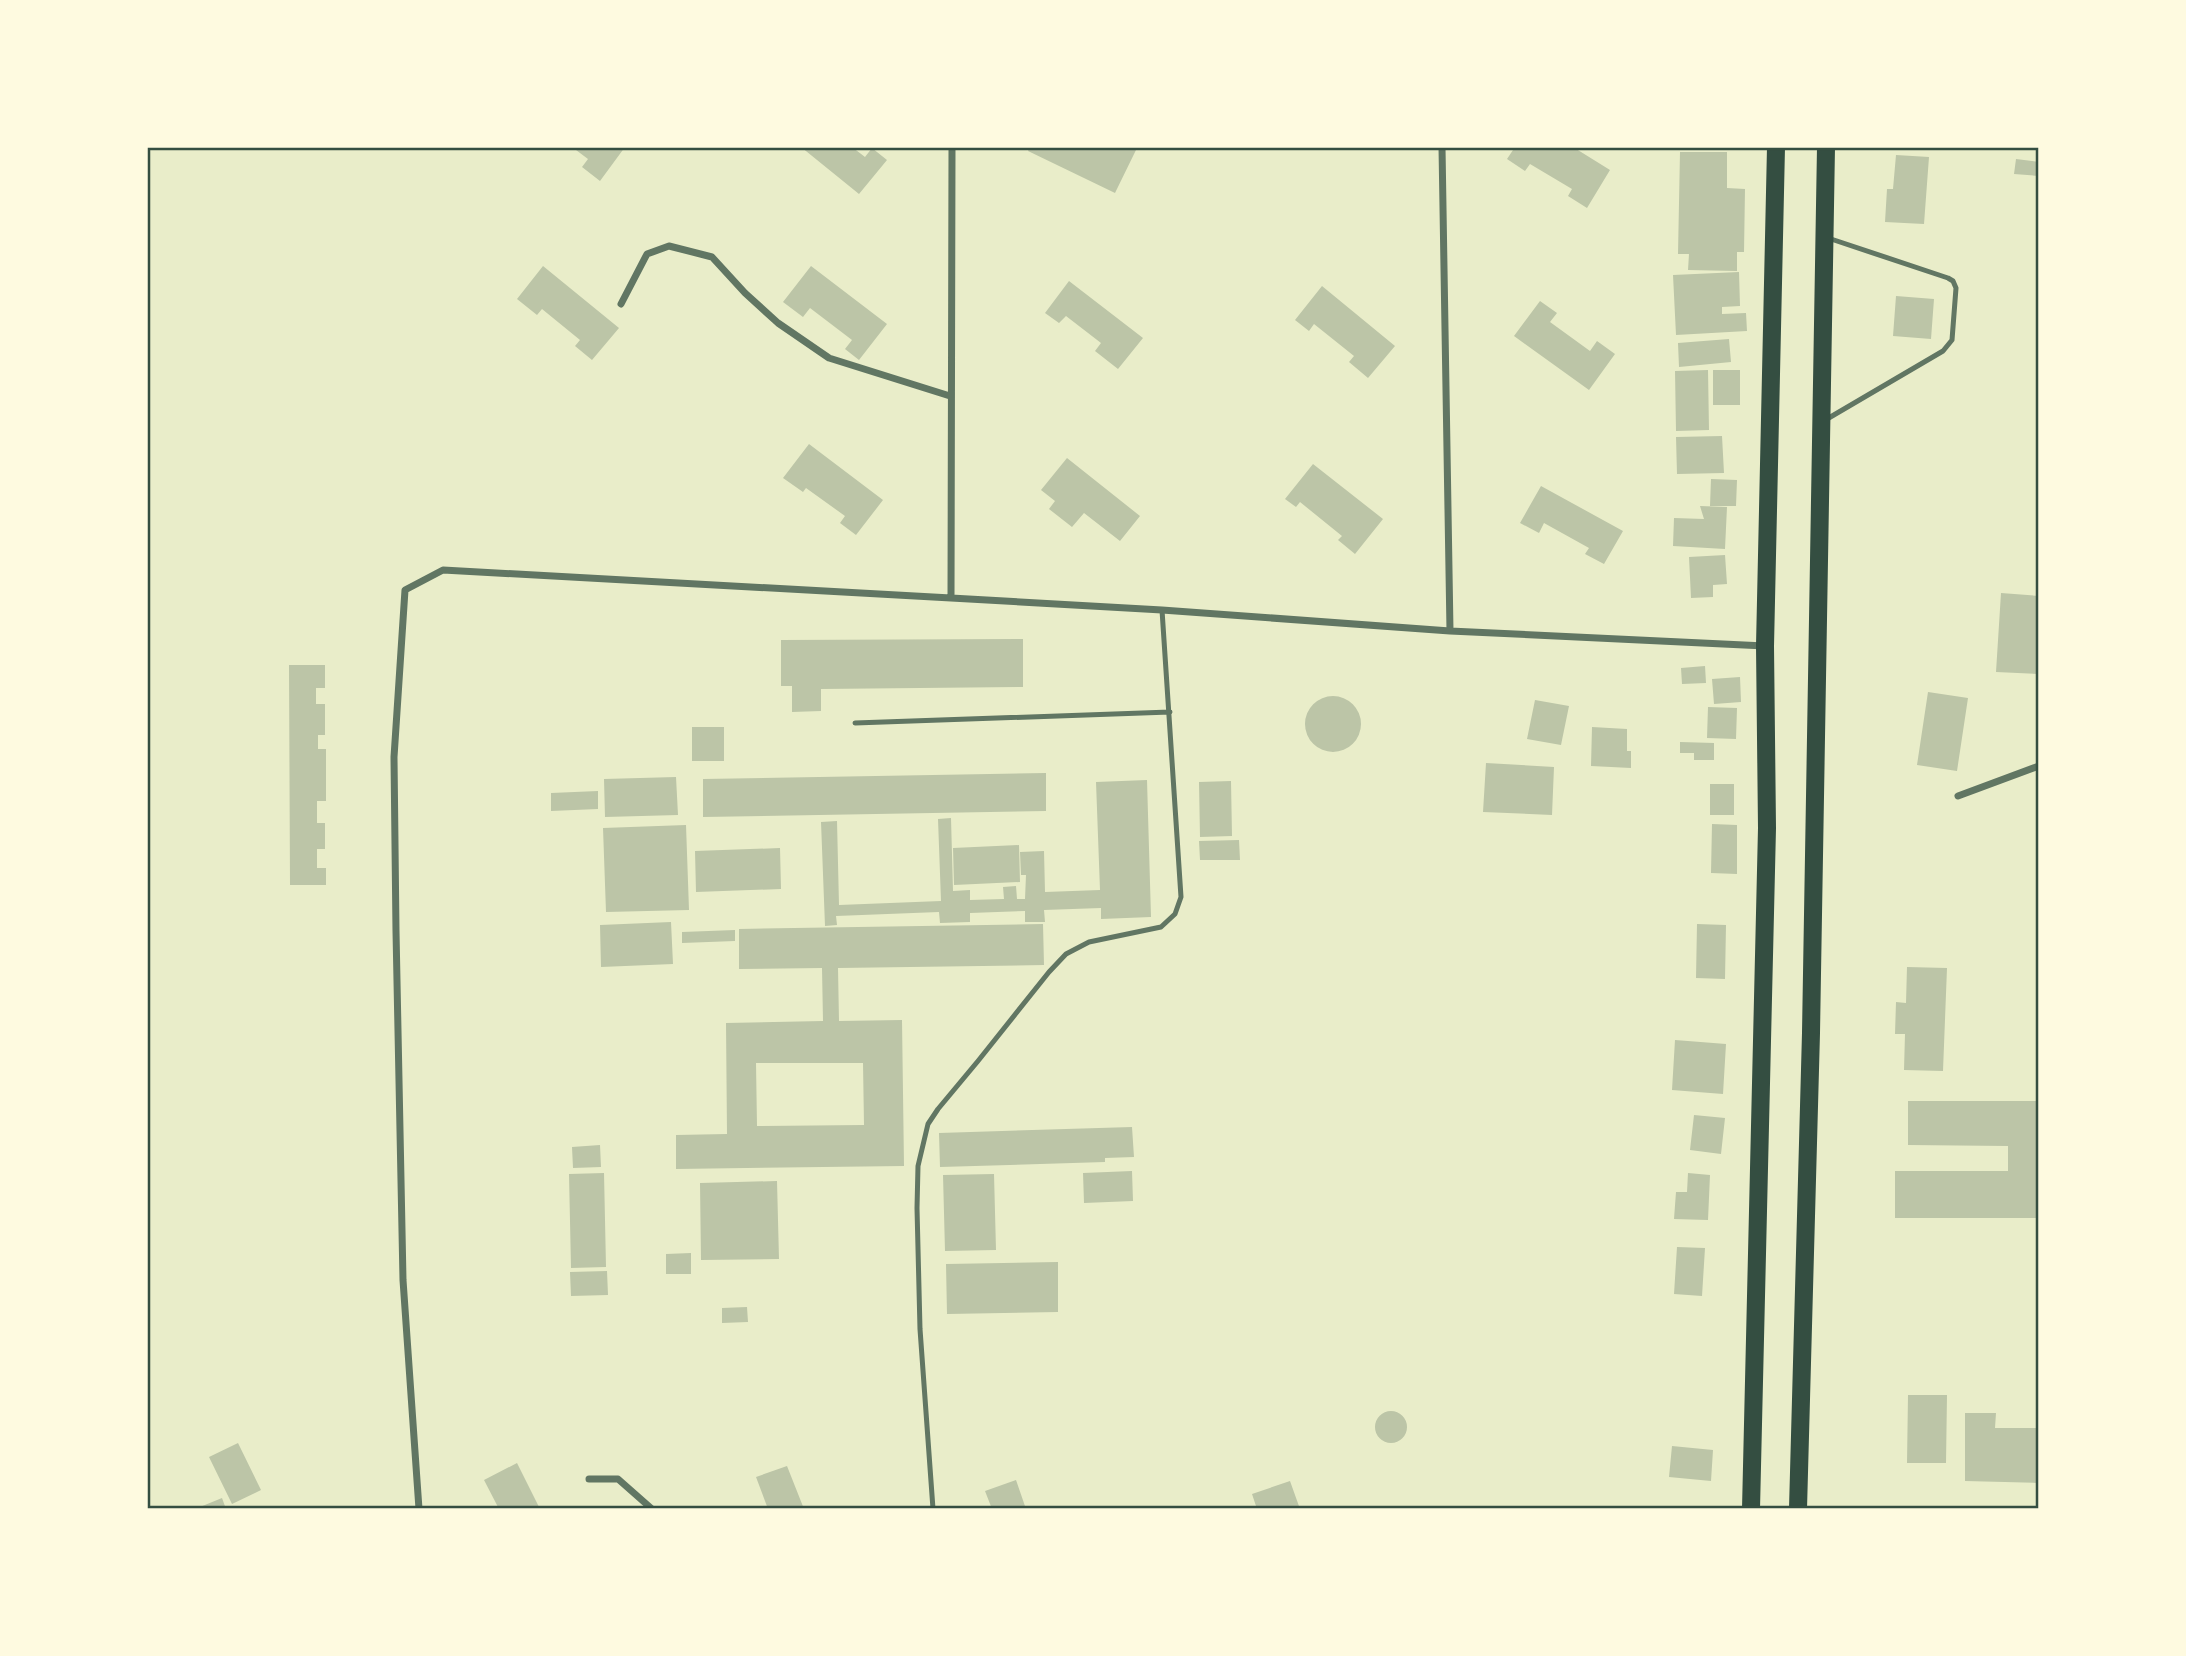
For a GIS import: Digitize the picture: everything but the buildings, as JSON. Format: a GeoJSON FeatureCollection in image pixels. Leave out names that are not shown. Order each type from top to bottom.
{"type":"FeatureCollection","features":[{"type":"Feature","properties":{"kind":"main road"},"geometry":{"type":"LineString","coordinates":[[1751,1509],[1767,828],[1765,646],[1776,147]]}},
{"type":"Feature","properties":{"kind":"main road"},"geometry":{"type":"LineString","coordinates":[[1798,1509],[1811,1033],[1826,147]]}},
{"type":"Feature","properties":{"kind":"street"},"geometry":{"type":"LineString","coordinates":[[951,598],[952,147]]}},
{"type":"Feature","properties":{"kind":"street"},"geometry":{"type":"LineString","coordinates":[[1442,147],[1450,631]]}},
{"type":"Feature","properties":{"kind":"street"},"geometry":{"type":"LineString","coordinates":[[621,304],[647,254],[669,246],[712,257],[745,293],[778,323],[829,358],[950,396]]}},
{"type":"Feature","properties":{"kind":"street"},"geometry":{"type":"LineString","coordinates":[[419,1509],[403,1280],[396,945],[394,757],[405,590],[443,570],[1162,610],[1450,631],[1765,646]]}},
{"type":"Feature","properties":{"kind":"street"},"geometry":{"type":"LineString","coordinates":[[1958,796],[2039,766]]}},
{"type":"Feature","properties":{"kind":"street"},"geometry":{"type":"LineString","coordinates":[[589,1479],[618,1479],[653,1509]]}},
{"type":"Feature","properties":{"kind":"lane"},"geometry":{"type":"LineString","coordinates":[[1821,422],[1943,351],[1952,340],[1956,288],[1948,278],[1825,237]]}},
{"type":"Feature","properties":{"kind":"lane"},"geometry":{"type":"LineString","coordinates":[[933,1509],[919,1329],[918,1166],[929,1124],[937,1109],[1066,954],[1089,942],[1161,927],[1175,914],[1181,897],[1162,610]]}},
{"type":"Feature","properties":{"kind":"lane"},"geometry":{"type":"LineString","coordinates":[[855,723],[1170,712]]}}]}
